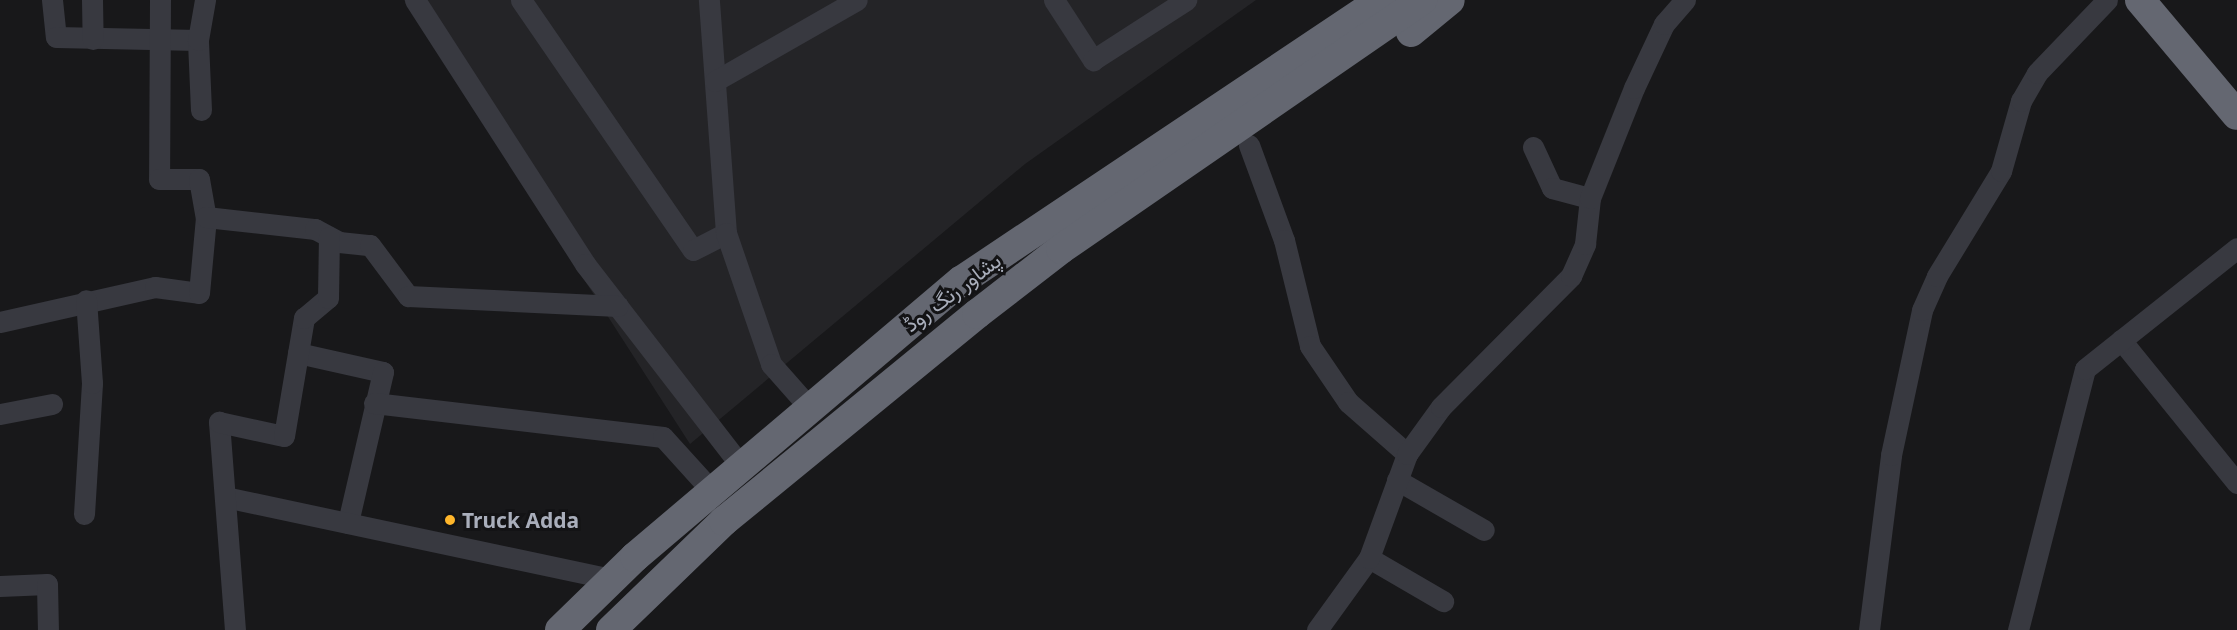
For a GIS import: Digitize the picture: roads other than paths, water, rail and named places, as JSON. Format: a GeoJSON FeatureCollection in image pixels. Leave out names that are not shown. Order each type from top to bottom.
{"type":"FeatureCollection","features":[{"type":"Feature","properties":{"kind":"highway","name":"پشاور رنگ روڈ"},"geometry":{"type":"LineString","coordinates":[[611,630],[724,521],[876,394],[1381,0]]}},
{"type":"Feature","properties":{"kind":"highway","name":"پشاور رنگ روڈ"},"geometry":{"type":"LineString","coordinates":[[1352,24],[1422,0]]}},
{"type":"Feature","properties":{"kind":"highway"},"geometry":{"type":"LineString","coordinates":[[1201,141],[1249,145],[1450,0]]}},
{"type":"Feature","properties":{"kind":"highway"},"geometry":{"type":"LineString","coordinates":[[2140,0],[2237,115]]}},
{"type":"Feature","properties":{"kind":"highway"},"geometry":{"type":"LineString","coordinates":[[2168,0],[2237,83]]}},
{"type":"Feature","properties":{"kind":"highway","name":"پشاور رنگ روڈ"},"geometry":{"type":"LineString","coordinates":[[560,630],[612,579],[712,491],[961,281],[1201,141]]}},
{"type":"Feature","properties":{"kind":"street"},"geometry":{"type":"LineString","coordinates":[[52,0],[56,37],[156,42],[198,40]]}},
{"type":"Feature","properties":{"kind":"street"},"geometry":{"type":"LineString","coordinates":[[92,0],[93,39]]}},
{"type":"Feature","properties":{"kind":"street"},"geometry":{"type":"LineString","coordinates":[[0,322],[86,300],[155,287],[199,293],[206,217],[199,179],[159,179],[156,42],[160,0]]}},
{"type":"Feature","properties":{"kind":"street"},"geometry":{"type":"LineString","coordinates":[[201,110],[198,40],[205,0]]}},
{"type":"Feature","properties":{"kind":"street"},"geometry":{"type":"LineString","coordinates":[[415,0],[618,306],[741,466]]}},
{"type":"Feature","properties":{"kind":"street"},"geometry":{"type":"LineString","coordinates":[[521,0],[693,250],[726,233]]}},
{"type":"Feature","properties":{"kind":"street"},"geometry":{"type":"LineString","coordinates":[[709,0],[726,233],[771,364],[809,407]]}},
{"type":"Feature","properties":{"kind":"street"},"geometry":{"type":"LineString","coordinates":[[715,81],[857,0]]}},
{"type":"Feature","properties":{"kind":"street"},"geometry":{"type":"LineString","coordinates":[[1054,0],[1093,60],[1186,0]]}},
{"type":"Feature","properties":{"kind":"street"},"geometry":{"type":"LineString","coordinates":[[1327,627],[1369,558],[1407,454],[1441,407],[1571,276],[1586,244],[1590,198],[1664,24],[1685,0]]}},
{"type":"Feature","properties":{"kind":"street"},"geometry":{"type":"LineString","coordinates":[[1869,630],[1892,455],[1923,310],[1937,276],[2001,171],[2026,92],[2107,0]]}},
{"type":"Feature","properties":{"kind":"street"},"geometry":{"type":"LineString","coordinates":[[1249,145],[1284,240],[1310,346],[1348,402],[1407,454]]}},
{"type":"Feature","properties":{"kind":"street"},"geometry":{"type":"LineString","coordinates":[[1533,147],[1552,188],[1590,198]]}},
{"type":"Feature","properties":{"kind":"street"},"geometry":{"type":"LineString","coordinates":[[206,217],[315,229],[329,237],[370,245],[408,296],[618,306]]}},
{"type":"Feature","properties":{"kind":"street"},"geometry":{"type":"LineString","coordinates":[[235,630],[219,422],[284,436],[304,318],[328,298],[329,237]]}},
{"type":"Feature","properties":{"kind":"street"},"geometry":{"type":"LineString","coordinates":[[2018,630],[2085,369],[2237,248]]}},
{"type":"Feature","properties":{"kind":"street"},"geometry":{"type":"LineString","coordinates":[[84,514],[92,383],[86,300]]}},
{"type":"Feature","properties":{"kind":"street"},"geometry":{"type":"LineString","coordinates":[[2121,340],[2237,483]]}},
{"type":"Feature","properties":{"kind":"street"},"geometry":{"type":"LineString","coordinates":[[298,353],[383,372],[348,524]]}},
{"type":"Feature","properties":{"kind":"street"},"geometry":{"type":"LineString","coordinates":[[0,414],[52,404]]}},
{"type":"Feature","properties":{"kind":"street"},"geometry":{"type":"LineString","coordinates":[[374,404],[663,437],[712,491]]}},
{"type":"Feature","properties":{"kind":"street"},"geometry":{"type":"LineString","coordinates":[[1397,480],[1484,530]]}},
{"type":"Feature","properties":{"kind":"street"},"geometry":{"type":"LineString","coordinates":[[225,497],[612,579]]}},
{"type":"Feature","properties":{"kind":"street"},"geometry":{"type":"LineString","coordinates":[[1369,558],[1443,601]]}},
{"type":"Feature","properties":{"kind":"street"},"geometry":{"type":"LineString","coordinates":[[0,586],[47,584],[48,630]]}},
{"type":"Feature","properties":{"kind":"place","name":"Truck Adda"},"geometry":{"type":"Point","coordinates":[450,520]}}]}
